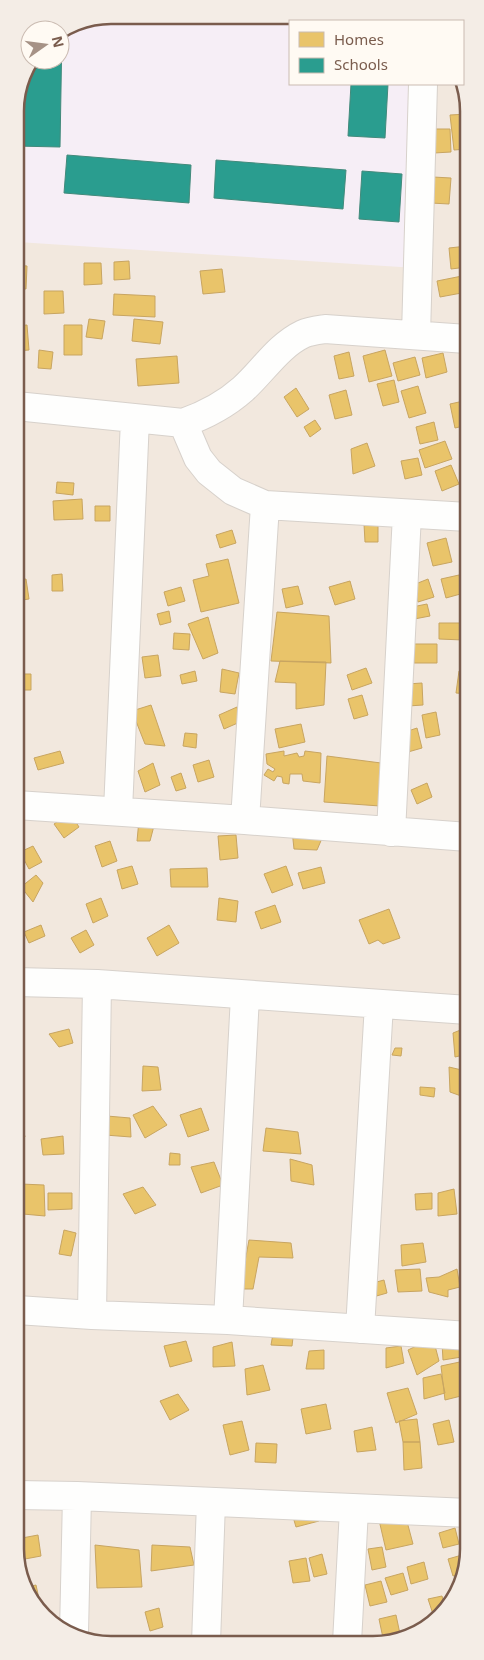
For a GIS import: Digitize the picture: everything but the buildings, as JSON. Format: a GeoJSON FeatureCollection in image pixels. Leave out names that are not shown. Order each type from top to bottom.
{"type":"FeatureCollection","features":[{"type":"Feature","properties":{"kind":"street"},"geometry":{"type":"LineString","coordinates":[[416,335],[423,85]]}},
{"type":"Feature","properties":{"kind":"street"},"geometry":{"type":"LineString","coordinates":[[24,407],[183,423],[208,414],[225,403],[243,389],[278,352],[304,334],[325,329],[460,338]]}},
{"type":"Feature","properties":{"kind":"street"},"geometry":{"type":"LineString","coordinates":[[118,811],[135,419]]}},
{"type":"Feature","properties":{"kind":"street"},"geometry":{"type":"LineString","coordinates":[[183,423],[198,458],[209,472],[232,491],[265,505],[460,517]]}},
{"type":"Feature","properties":{"kind":"street"},"geometry":{"type":"LineString","coordinates":[[245,820],[265,505]]}},
{"type":"Feature","properties":{"kind":"street"},"geometry":{"type":"LineString","coordinates":[[390,832],[407,514]]}},
{"type":"Feature","properties":{"kind":"street"},"geometry":{"type":"LineString","coordinates":[[24,805],[460,836]]}},
{"type":"Feature","properties":{"kind":"street"},"geometry":{"type":"LineString","coordinates":[[24,982],[97,984],[245,996],[460,1009]]}},
{"type":"Feature","properties":{"kind":"street"},"geometry":{"type":"LineString","coordinates":[[92,1315],[97,984]]}},
{"type":"Feature","properties":{"kind":"street"},"geometry":{"type":"LineString","coordinates":[[228,1320],[245,996]]}},
{"type":"Feature","properties":{"kind":"street"},"geometry":{"type":"LineString","coordinates":[[360,1329],[379,1004]]}},
{"type":"Feature","properties":{"kind":"street"},"geometry":{"type":"LineString","coordinates":[[24,1311],[228,1320],[460,1335]]}},
{"type":"Feature","properties":{"kind":"street"},"geometry":{"type":"LineString","coordinates":[[24,1495],[460,1512]]}},
{"type":"Feature","properties":{"kind":"street"},"geometry":{"type":"LineString","coordinates":[[74,1628],[77,1496]]}},
{"type":"Feature","properties":{"kind":"street"},"geometry":{"type":"LineString","coordinates":[[206,1636],[211,1502]]}},
{"type":"Feature","properties":{"kind":"street"},"geometry":{"type":"LineString","coordinates":[[347,1636],[354,1509]]}},
{"type":"Feature","properties":{"kind":"shaded area"},"geometry":{"type":"Polygon","coordinates":[[[289,24],[289,85],[457,85],[459,94],[460,1555],[454,1582],[439,1607],[417,1625],[390,1635],[94,1635],[72,1627],[49,1611],[35,1593],[25,1566],[24,105],[27,88],[34,70],[70,70],[70,34],[94,25],[289,24]]]}},
{"type":"Feature","properties":{"kind":"shaded area"},"geometry":{"type":"Polygon","coordinates":[[[289,24],[289,85],[418,85],[416,268],[24,242],[24,142],[27,87],[34,70],[70,70],[70,34],[94,25],[289,24]]]}}]}
